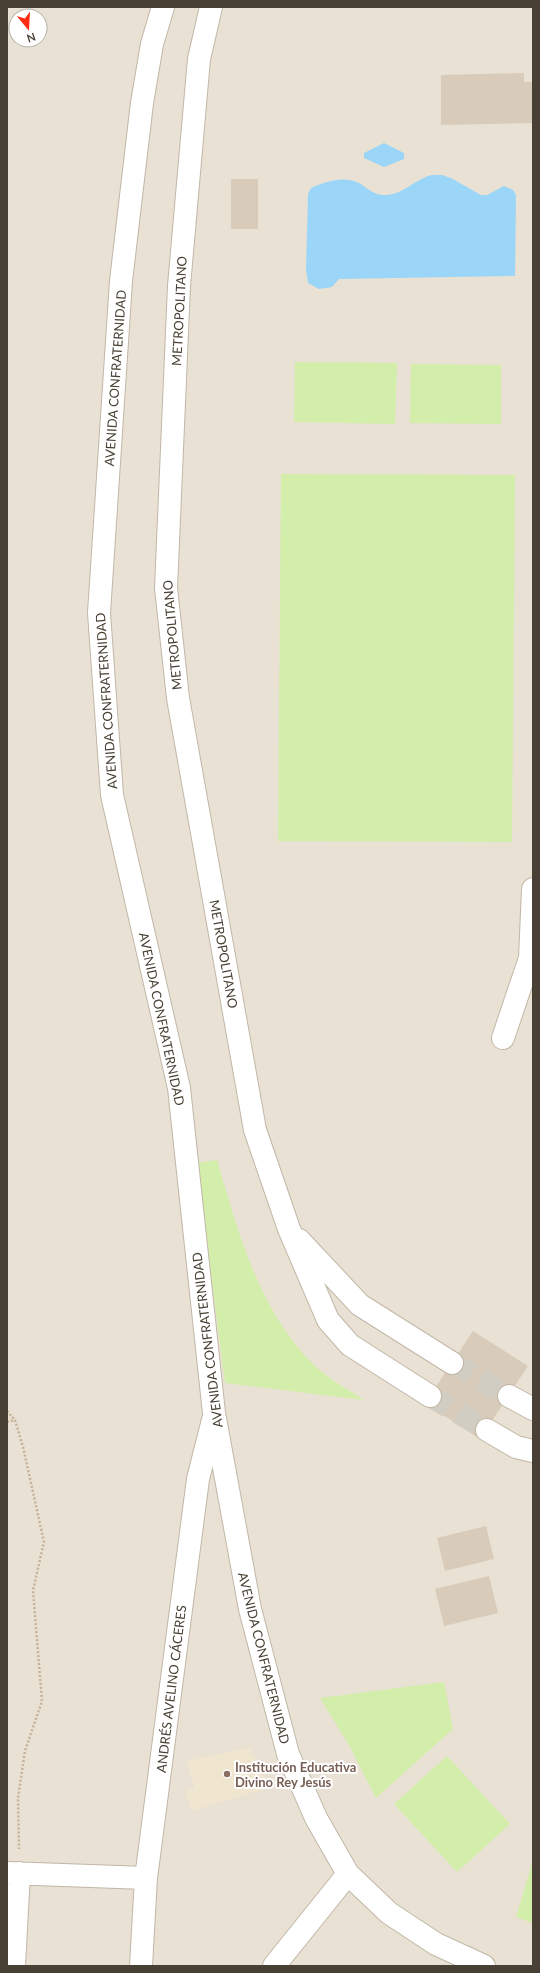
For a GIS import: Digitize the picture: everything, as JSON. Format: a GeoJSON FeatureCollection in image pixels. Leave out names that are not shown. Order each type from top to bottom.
{"type":"FeatureCollection","features":[{"type":"Feature","properties":{"kind":"street","name":"AVENIDA CONFRATERNIDAD"},"geometry":{"type":"LineString","coordinates":[[162,7],[152,44],[142,103],[121,281],[99,613],[112,795],[179,1088],[214,1413],[250,1609],[288,1754],[316,1818],[348,1874],[389,1913],[436,1944],[484,1966]]}},
{"type":"Feature","properties":{"kind":"street","name":"METROPOLITANO"},"geometry":{"type":"LineString","coordinates":[[211,7],[198,59],[179,286],[166,588],[178,698],[255,1130],[289,1229],[328,1320],[350,1345],[430,1396]]}},
{"type":"Feature","properties":{"kind":"street"},"geometry":{"type":"LineString","coordinates":[[503,1038],[530,958],[533,924],[533,888]]}},
{"type":"Feature","properties":{"kind":"street","name":"METROPOLITANO"},"geometry":{"type":"LineString","coordinates":[[289,1229],[360,1305],[452,1363]]}},
{"type":"Feature","properties":{"kind":"street"},"geometry":{"type":"LineString","coordinates":[[509,1396],[533,1409]]}},
{"type":"Feature","properties":{"kind":"street","name":"ANDRÉS AVELINO CÁCERES"},"geometry":{"type":"LineString","coordinates":[[141,1966],[146,1878],[198,1479],[214,1413]]}},
{"type":"Feature","properties":{"kind":"street"},"geometry":{"type":"LineString","coordinates":[[487,1430],[516,1447],[533,1451]]}},
{"type":"Feature","properties":{"kind":"street"},"geometry":{"type":"LineString","coordinates":[[14,1966],[13,1873],[146,1878]]}},
{"type":"Feature","properties":{"kind":"street"},"geometry":{"type":"LineString","coordinates":[[274,1966],[348,1874]]}},
{"type":"Feature","properties":{"kind":"path"},"geometry":{"type":"LineString","coordinates":[[7,1411],[15,1420],[23,1447],[44,1542],[33,1590],[42,1701],[25,1751],[18,1798],[13,1873]]}},
{"type":"Feature","properties":{"kind":"path"},"geometry":{"type":"LineString","coordinates":[[7,1422],[15,1420]]}},
{"type":"Feature","properties":{"kind":"shaded area"},"geometry":{"type":"Polygon","coordinates":[[[7,7],[533,7],[533,1966],[7,1966],[7,7]]]}},
{"type":"Feature","properties":{"kind":"shaded area","name":"Institución Educativa Divino Rey Jesús"},"geometry":{"type":"Polygon","coordinates":[[[249,1748],[271,1787],[192,1811],[185,1792],[195,1788],[186,1761],[249,1748]]]}},
{"type":"Feature","properties":{"kind":"green space"},"geometry":{"type":"Polygon","coordinates":[[[295,362],[397,363],[395,424],[294,422],[295,362]]]}},
{"type":"Feature","properties":{"kind":"green space"},"geometry":{"type":"Polygon","coordinates":[[[411,364],[501,365],[501,424],[410,423],[411,364]]]}},
{"type":"Feature","properties":{"kind":"green space"},"geometry":{"type":"Polygon","coordinates":[[[281,474],[515,475],[512,842],[278,841],[281,474]]]}},
{"type":"Feature","properties":{"kind":"green space"},"geometry":{"type":"Polygon","coordinates":[[[217,1160],[242,1242],[265,1295],[279,1320],[295,1344],[314,1365],[364,1400],[225,1383],[197,1163],[217,1160]]]}},
{"type":"Feature","properties":{"kind":"green space"},"geometry":{"type":"Polygon","coordinates":[[[444,1682],[453,1729],[376,1798],[349,1745],[320,1698],[444,1682]]]}},
{"type":"Feature","properties":{"kind":"green space"},"geometry":{"type":"Polygon","coordinates":[[[447,1756],[510,1824],[457,1872],[394,1804],[447,1756]]]}},
{"type":"Feature","properties":{"kind":"green space"},"geometry":{"type":"Polygon","coordinates":[[[533,1860],[533,1923],[516,1917],[533,1860]]]}},
{"type":"Feature","properties":{"kind":"water"},"geometry":{"type":"Polygon","coordinates":[[[384,143],[404,153],[404,159],[384,167],[364,158],[364,153],[384,143]]]}},
{"type":"Feature","properties":{"kind":"water"},"geometry":{"type":"Polygon","coordinates":[[[432,175],[442,175],[451,178],[481,195],[487,195],[504,186],[513,190],[516,195],[515,276],[339,279],[332,287],[319,289],[308,283],[306,269],[308,194],[311,188],[341,179],[359,183],[375,193],[386,195],[398,192],[432,175]]]}},
{"type":"Feature","properties":{"kind":"building"},"geometry":{"type":"Polygon","coordinates":[[[524,73],[524,82],[533,82],[533,123],[441,125],[441,75],[524,73]]]}},
{"type":"Feature","properties":{"kind":"building"},"geometry":{"type":"Polygon","coordinates":[[[231,179],[258,179],[258,229],[231,229],[231,179]]]}},
{"type":"Feature","properties":{"kind":"building"},"geometry":{"type":"Polygon","coordinates":[[[473,1331],[528,1366],[480,1439],[425,1403],[473,1331]]]}},
{"type":"Feature","properties":{"kind":"building"},"geometry":{"type":"Polygon","coordinates":[[[486,1526],[494,1559],[445,1571],[437,1538],[486,1526]]]}},
{"type":"Feature","properties":{"kind":"building"},"geometry":{"type":"Polygon","coordinates":[[[489,1576],[498,1613],[444,1626],[435,1589],[489,1576]]]}},
{"type":"Feature","properties":{"kind":"tunnel"},"geometry":{"type":"LineString","coordinates":[[452,1363],[509,1396]]}},
{"type":"Feature","properties":{"kind":"tunnel"},"geometry":{"type":"LineString","coordinates":[[430,1396],[487,1430]]}},
{"type":"Feature","properties":{"kind":"place","name":"Institución Educativa Divino Rey Jesús"},"geometry":{"type":"Point","coordinates":[227,1774]}}]}
